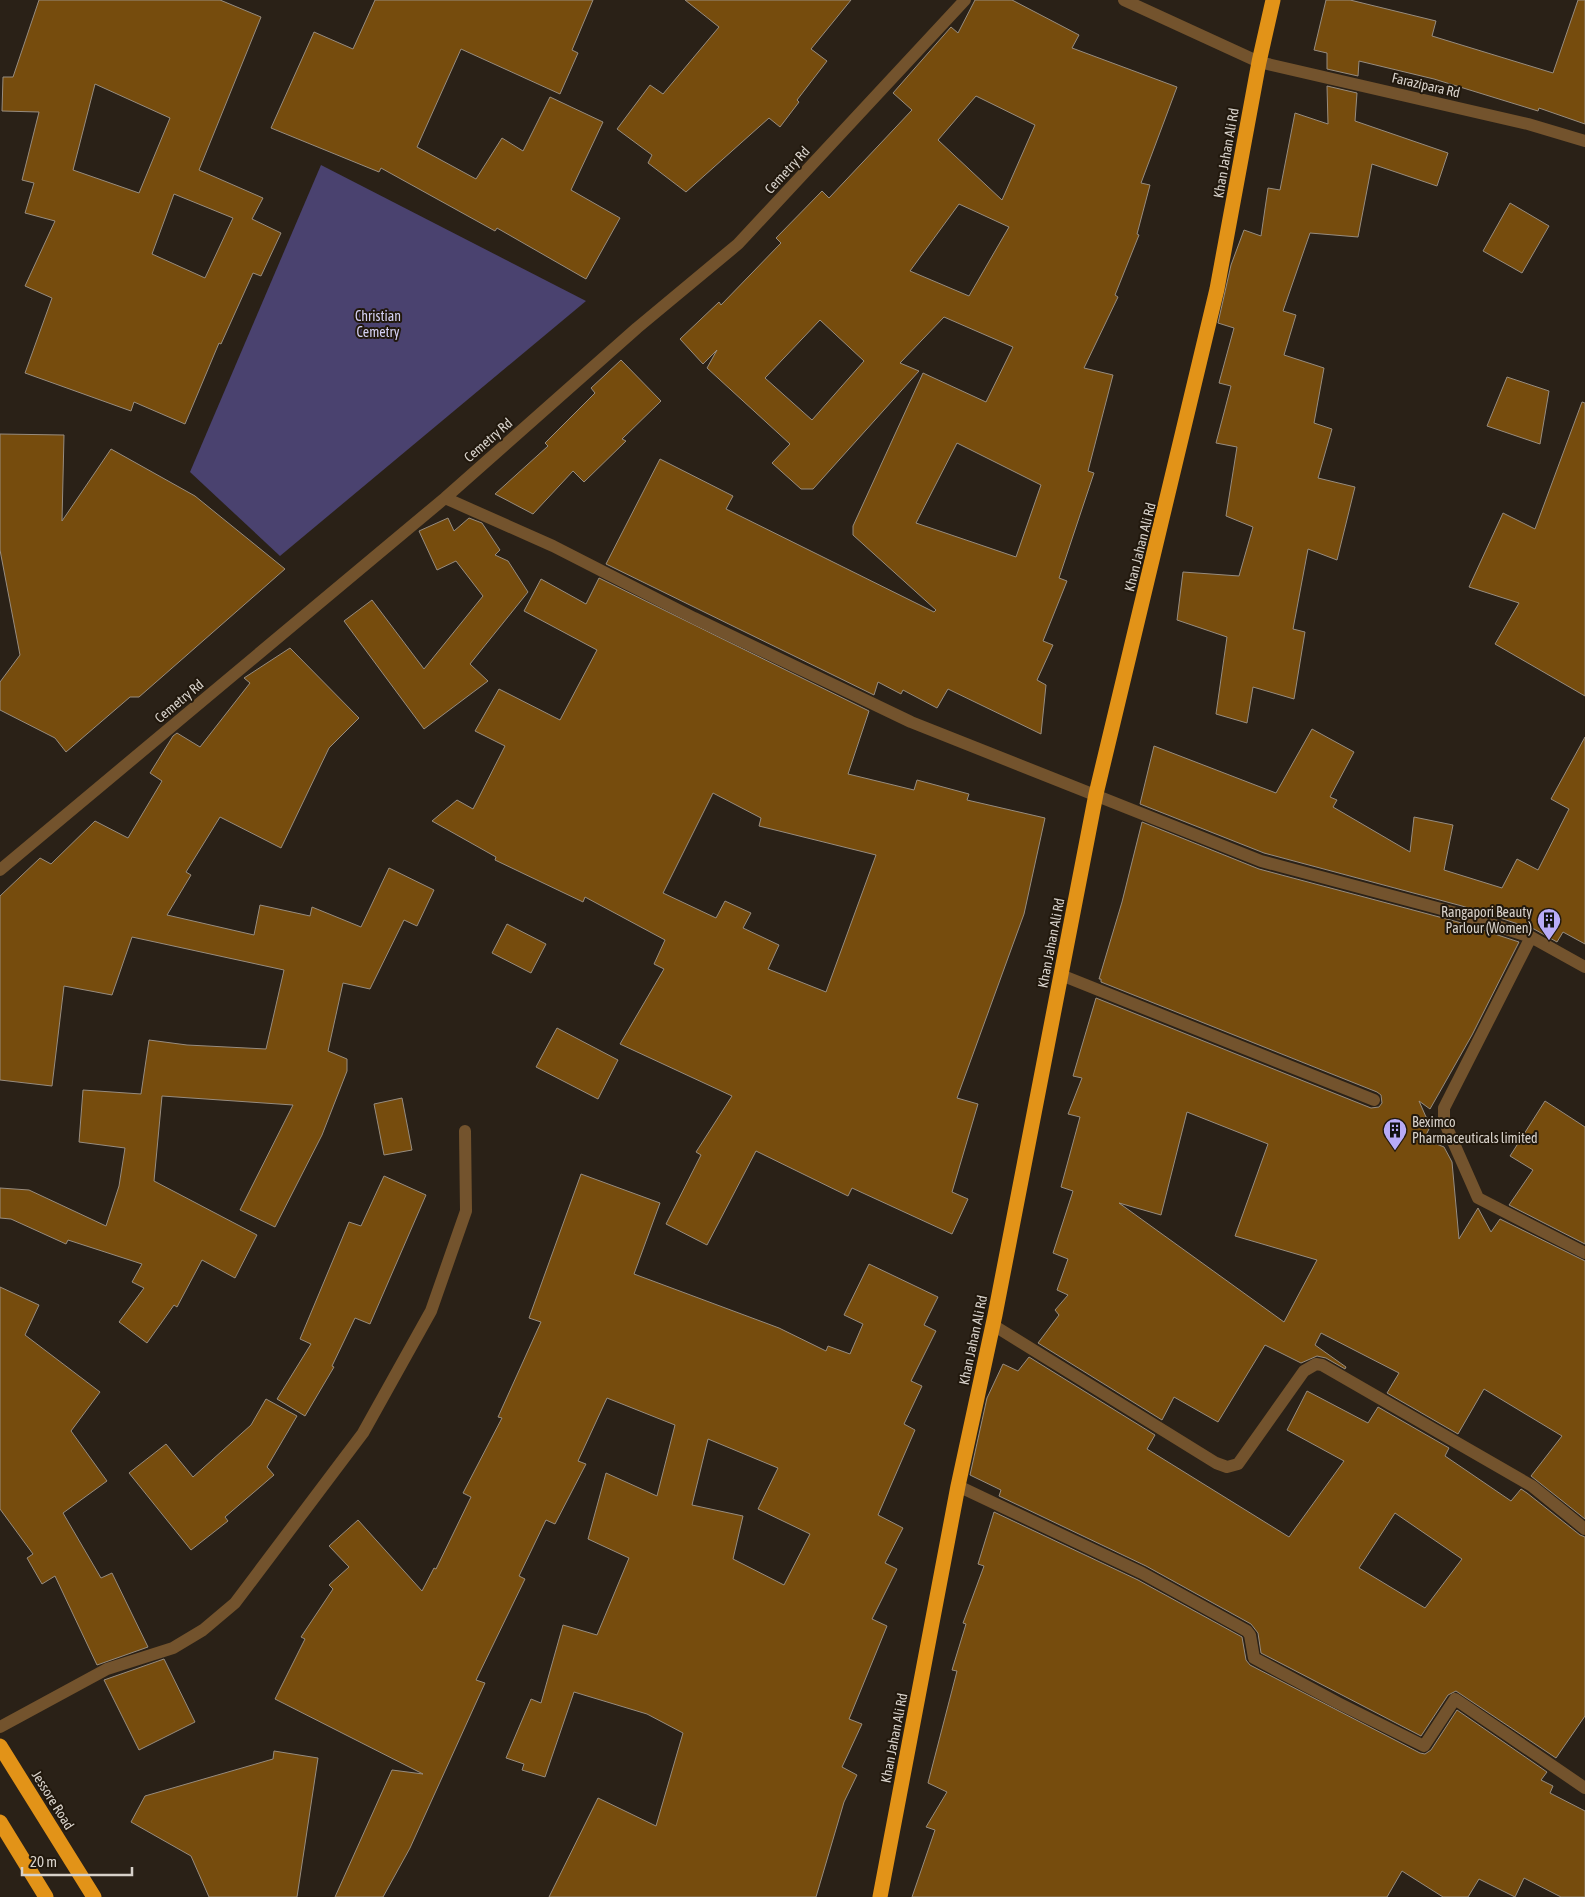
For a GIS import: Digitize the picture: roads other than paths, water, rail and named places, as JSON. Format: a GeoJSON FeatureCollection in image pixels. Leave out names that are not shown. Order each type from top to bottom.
{"type":"FeatureCollection","features":[{"type":"Feature","properties":{"kind":"highway","name":"Khan Jahan Ali Rd"},"geometry":{"type":"LineString","coordinates":[[880,1897],[958,1486],[993,1325],[1096,794],[1217,289],[1272,0]]}},
{"type":"Feature","properties":{"kind":"highway","name":"Jessore Road"},"geometry":{"type":"LineString","coordinates":[[0,1746],[94,1897]]}},
{"type":"Feature","properties":{"kind":"highway"},"geometry":{"type":"LineString","coordinates":[[0,1822],[46,1897]]}},
{"type":"Feature","properties":{"kind":"street","name":"Cemetry Rd"},"geometry":{"type":"LineString","coordinates":[[0,870],[445,498],[637,328],[738,244],[965,0]]}},
{"type":"Feature","properties":{"kind":"street","name":"Farazipara Rd"},"geometry":{"type":"LineString","coordinates":[[1124,0],[1259,62],[1528,124],[1585,141]]}},
{"type":"Feature","properties":{"kind":"street"},"geometry":{"type":"LineString","coordinates":[[445,498],[553,546],[702,622],[911,722],[1261,861],[1460,914],[1531,937],[1585,967]]}},
{"type":"Feature","properties":{"kind":"street"},"geometry":{"type":"LineString","coordinates":[[1531,937],[1444,1108],[1444,1121],[1478,1198],[1585,1253]]}},
{"type":"Feature","properties":{"kind":"street"},"geometry":{"type":"LineString","coordinates":[[1061,975],[1374,1100]]}},
{"type":"Feature","properties":{"kind":"street"},"geometry":{"type":"LineString","coordinates":[[0,1727],[107,1669],[173,1648],[203,1630],[235,1603],[363,1433],[431,1311],[466,1211],[465,1132]]}},
{"type":"Feature","properties":{"kind":"street"},"geometry":{"type":"LineString","coordinates":[[993,1325],[1216,1463],[1227,1467],[1238,1464],[1304,1370],[1316,1364],[1322,1365],[1532,1486],[1585,1529]]}},
{"type":"Feature","properties":{"kind":"street"},"geometry":{"type":"LineString","coordinates":[[958,1486],[1142,1573],[1239,1627],[1250,1635],[1254,1658],[1338,1704],[1424,1746],[1455,1699],[1585,1788]]}},
{"type":"Feature","properties":{"kind":"place","name":"Rangapori Beauty Parlour (Women)"},"geometry":{"type":"Point","coordinates":[1549,941]}},
{"type":"Feature","properties":{"kind":"place","name":"Beximco Pharmaceuticals limited"},"geometry":{"type":"Point","coordinates":[1395,1151]}},
{"type":"Feature","properties":{"kind":"park label","name":"Christian Cemetry"},"geometry":{"type":"Point","coordinates":[378,324]}}]}
